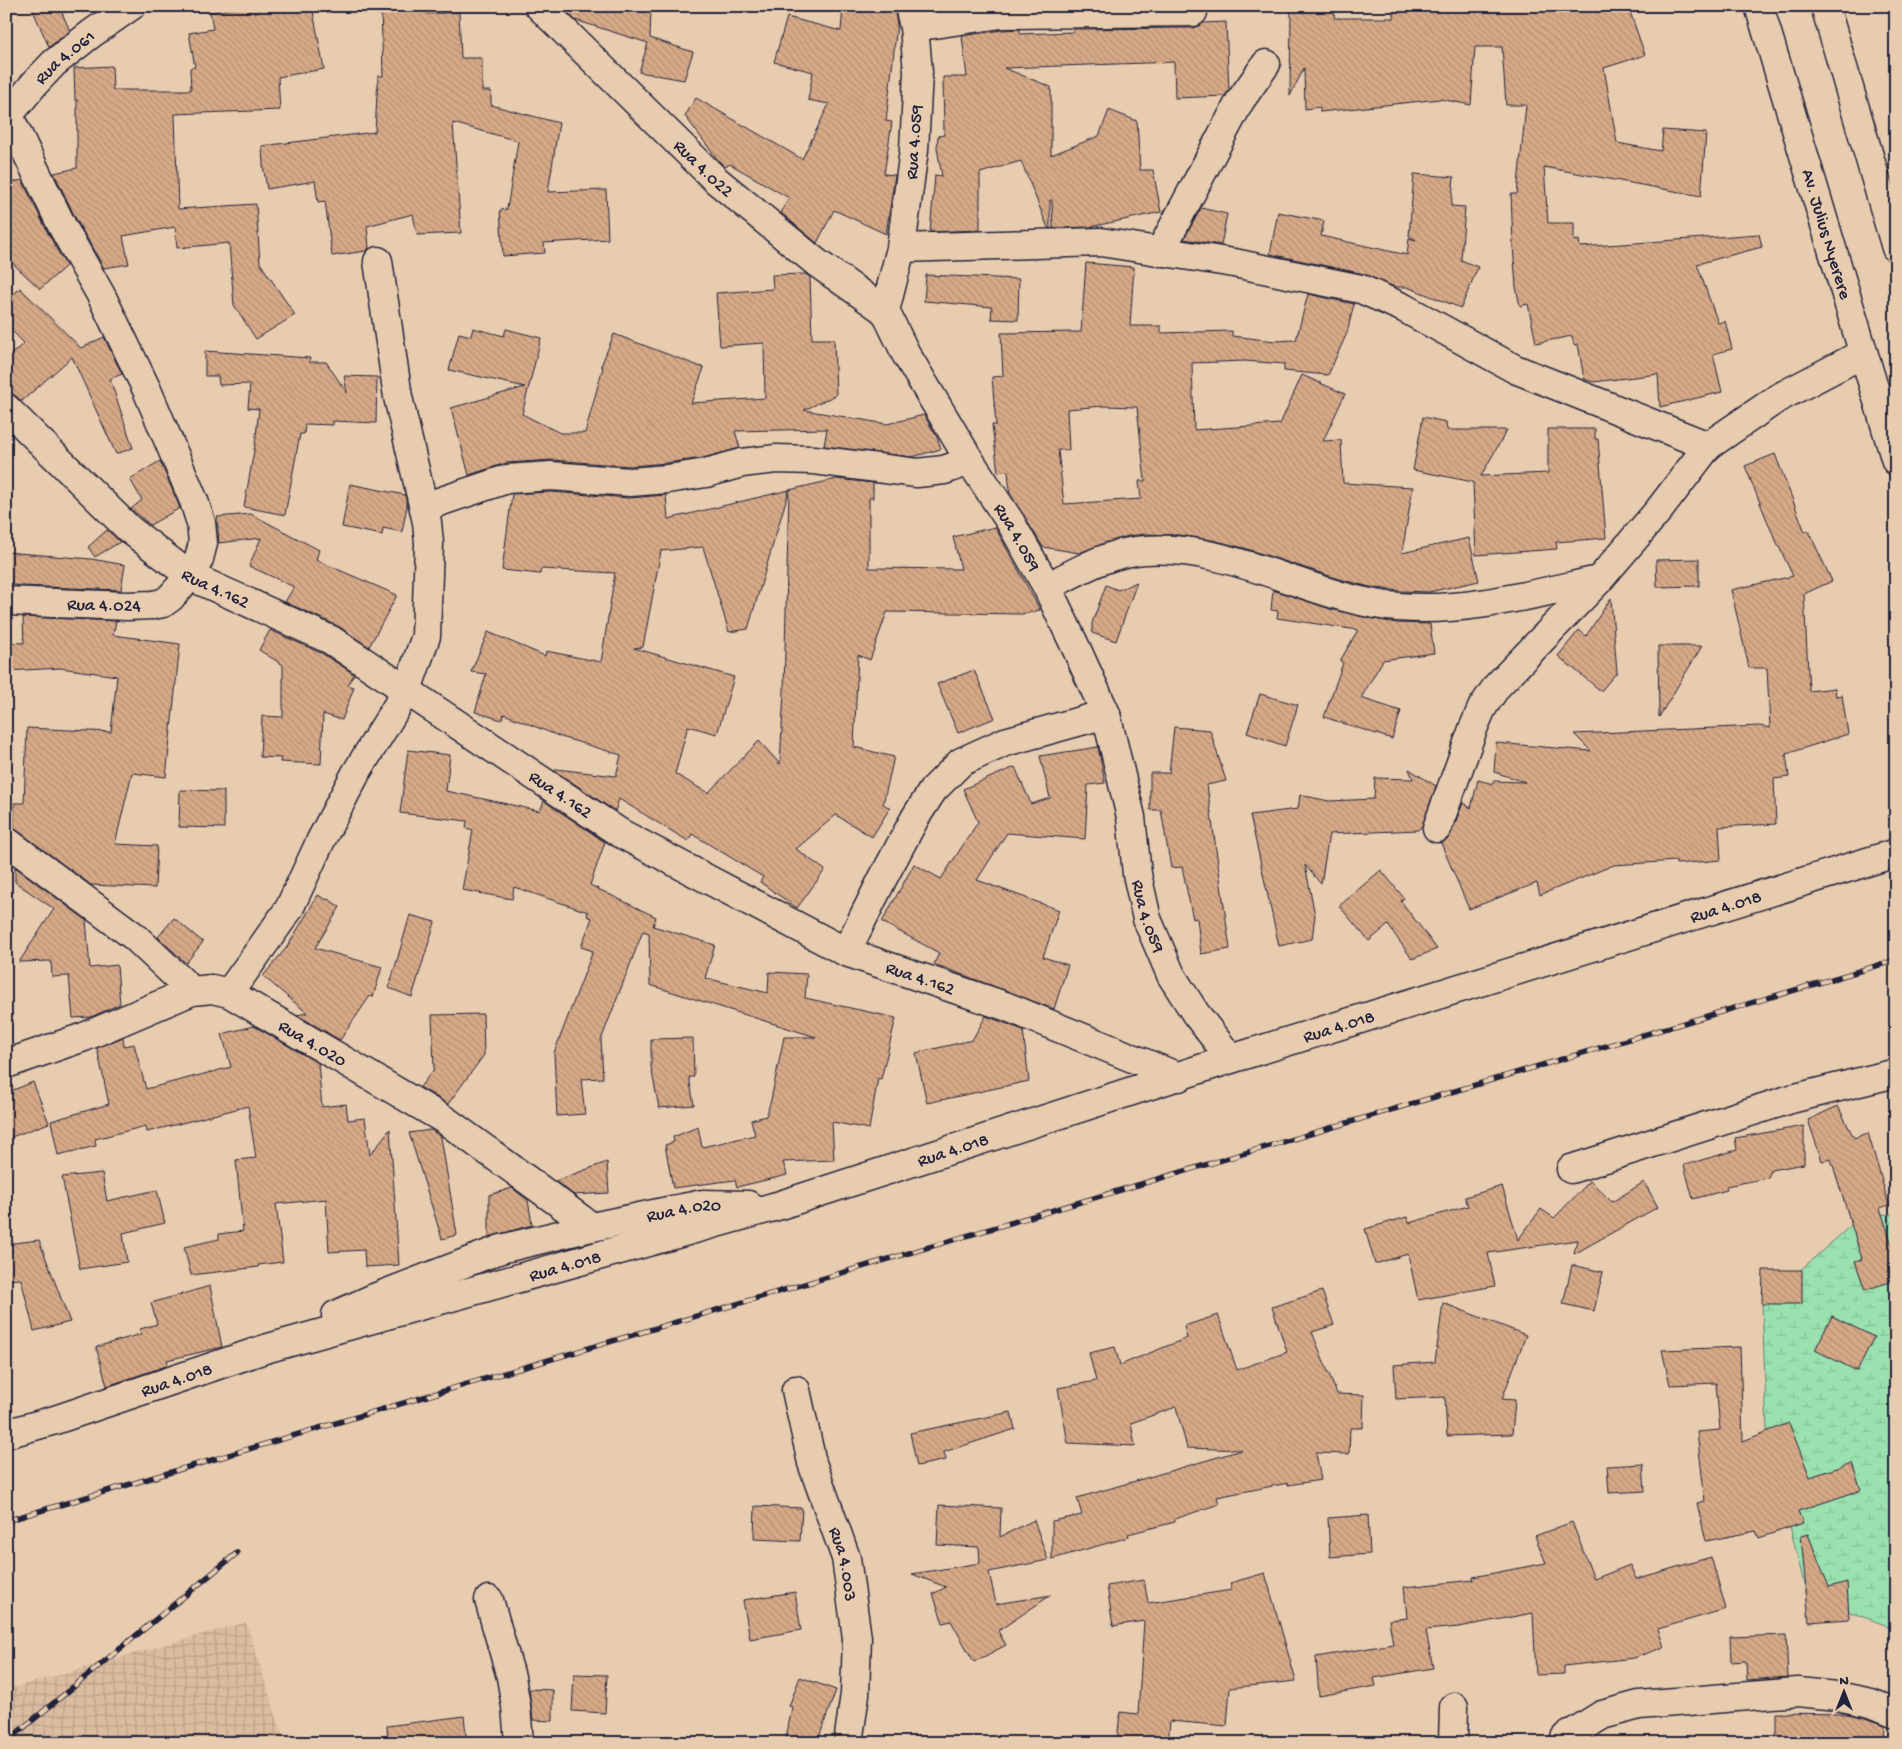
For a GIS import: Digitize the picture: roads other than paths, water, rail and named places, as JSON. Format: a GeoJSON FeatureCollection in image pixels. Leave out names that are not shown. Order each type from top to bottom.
{"type":"FeatureCollection","features":[{"type":"Feature","properties":{"kind":"street","name":"Rua 4.061"},"geometry":{"type":"LineString","coordinates":[[7,115],[54,63],[131,6]]}},
{"type":"Feature","properties":{"kind":"street","name":"Rua 4.022"},"geometry":{"type":"LineString","coordinates":[[539,6],[716,180],[817,263],[885,311]]}},
{"type":"Feature","properties":{"kind":"street","name":"Av. Julius Nyerere"},"geometry":{"type":"LineString","coordinates":[[1759,6],[1862,354],[1896,461]]}},
{"type":"Feature","properties":{"kind":"street"},"geometry":{"type":"LineString","coordinates":[[1825,6],[1896,248]]}},
{"type":"Feature","properties":{"kind":"street"},"geometry":{"type":"LineString","coordinates":[[912,17],[1193,12]]}},
{"type":"Feature","properties":{"kind":"street","name":"Rua 4.059"},"geometry":{"type":"LineString","coordinates":[[912,17],[918,72],[914,150],[901,248],[885,311],[906,354],[970,461],[1011,523],[1047,587],[1106,714],[1131,817],[1137,874],[1147,919],[1171,975],[1196,1014],[1231,1059]]}},
{"type":"Feature","properties":{"kind":"street"},"geometry":{"type":"LineString","coordinates":[[1160,252],[1240,101],[1266,64]]}},
{"type":"Feature","properties":{"kind":"street","name":"Rua 4.024"},"geometry":{"type":"LineString","coordinates":[[6,601],[153,605],[163,603],[190,576],[203,543],[201,524],[194,501],[147,390],[102,297],[62,226],[7,115]]}},
{"type":"Feature","properties":{"kind":"street"},"geometry":{"type":"LineString","coordinates":[[901,248],[1101,242],[1234,263],[1361,289],[1404,308],[1515,369],[1708,446]]}},
{"type":"Feature","properties":{"kind":"street"},"geometry":{"type":"LineString","coordinates":[[229,993],[289,909],[321,840],[356,773],[407,690],[426,636],[429,543],[424,507],[398,397],[378,261]]}},
{"type":"Feature","properties":{"kind":"street"},"geometry":{"type":"LineString","coordinates":[[1437,828],[1473,729],[1482,708],[1497,686],[1599,580],[1659,510],[1708,446],[1778,398],[1862,354]]}},
{"type":"Feature","properties":{"kind":"street","name":"Rua 4.162"},"geometry":{"type":"LineString","coordinates":[[6,408],[129,529],[190,576],[331,640],[620,833],[846,952],[1005,1006],[1179,1077]]}},
{"type":"Feature","properties":{"kind":"street"},"geometry":{"type":"LineString","coordinates":[[424,507],[507,480],[551,476],[630,482],[668,480],[742,463],[776,459],[814,460],[917,473],[944,470],[970,461]]}},
{"type":"Feature","properties":{"kind":"street"},"geometry":{"type":"LineString","coordinates":[[1047,587],[1087,566],[1115,556],[1144,550],[1174,550],[1214,557],[1362,602],[1397,607],[1448,607],[1504,600],[1599,580]]}},
{"type":"Feature","properties":{"kind":"street"},"geometry":{"type":"LineString","coordinates":[[846,952],[916,818],[933,790],[960,762],[1005,742],[1106,714]]}},
{"type":"Feature","properties":{"kind":"street"},"geometry":{"type":"LineString","coordinates":[[6,841],[136,937],[192,991]]}},
{"type":"Feature","properties":{"kind":"street","name":"Rua 4.018"},"geometry":{"type":"LineString","coordinates":[[6,1434],[55,1420],[265,1349],[777,1206],[1231,1059],[1896,852]]}},
{"type":"Feature","properties":{"kind":"street","name":"Rua 4.020"},"geometry":{"type":"LineString","coordinates":[[6,1064],[84,1037],[192,991],[212,988],[229,993],[445,1120],[592,1227]]}},
{"type":"Feature","properties":{"kind":"street"},"geometry":{"type":"LineString","coordinates":[[1571,1169],[1790,1098],[1896,1073]]}},
{"type":"Feature","properties":{"kind":"street","name":"Rua 4.020"},"geometry":{"type":"LineString","coordinates":[[265,1349],[374,1298],[501,1249],[592,1227],[704,1204],[777,1206]]}},
{"type":"Feature","properties":{"kind":"street","name":"Rua 4.003"},"geometry":{"type":"LineString","coordinates":[[796,1390],[812,1463],[846,1558],[857,1638],[855,1694],[848,1743]]}},
{"type":"Feature","properties":{"kind":"street"},"geometry":{"type":"LineString","coordinates":[[489,1600],[511,1677],[519,1743]]}},
{"type":"Feature","properties":{"kind":"street"},"geometry":{"type":"LineString","coordinates":[[1566,1738],[1602,1715],[1639,1705],[1798,1692],[1837,1696],[1871,1703],[1896,1713]]}},
{"type":"Feature","properties":{"kind":"street"},"geometry":{"type":"LineString","coordinates":[[1453,1743],[1454,1707]]}},
{"type":"Feature","properties":{"kind":"railway"},"geometry":{"type":"LineString","coordinates":[[6,1521],[1896,960]]}},
{"type":"Feature","properties":{"kind":"railway"},"geometry":{"type":"LineString","coordinates":[[6,1742],[237,1553]]}}]}
